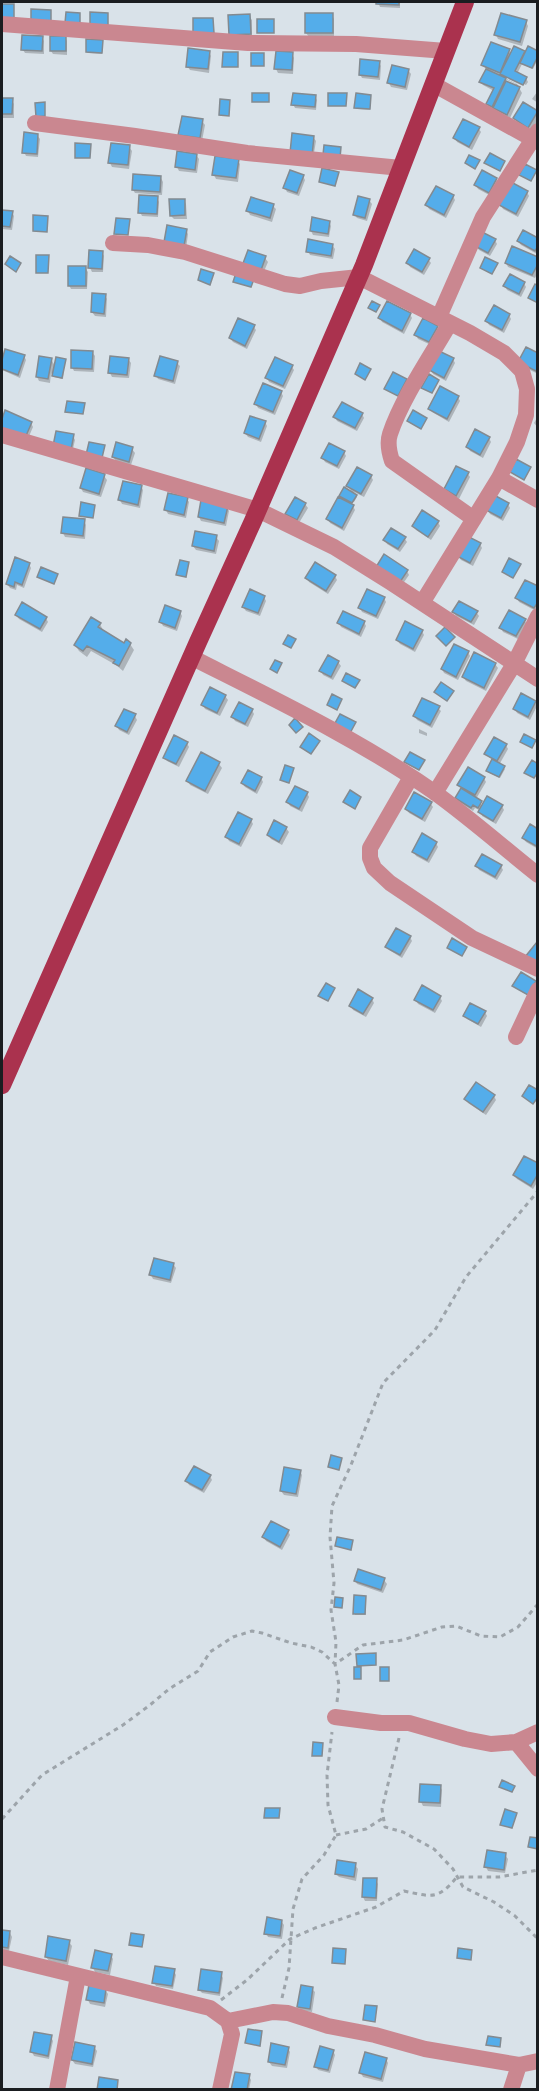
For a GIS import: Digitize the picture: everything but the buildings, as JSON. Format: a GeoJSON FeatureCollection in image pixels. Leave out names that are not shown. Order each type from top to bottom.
{"type":"FeatureCollection","features":[{"type":"Feature","properties":{"kind":"main road"},"geometry":{"type":"LineString","coordinates":[[2,1085],[258,510],[358,277],[465,2]]}},
{"type":"Feature","properties":{"kind":"street"},"geometry":{"type":"LineString","coordinates":[[2,24],[248,43],[356,44],[446,51]]}},
{"type":"Feature","properties":{"kind":"street"},"geometry":{"type":"LineString","coordinates":[[433,84],[536,137],[483,217],[445,320],[389,435],[388,451],[392,461],[474,519]]}},
{"type":"Feature","properties":{"kind":"street"},"geometry":{"type":"LineString","coordinates":[[35,123],[247,153],[401,168]]}},
{"type":"Feature","properties":{"kind":"street"},"geometry":{"type":"LineString","coordinates":[[113,243],[148,245],[185,252],[285,284],[300,286],[358,277],[445,320],[504,353],[522,371],[527,388],[526,415],[517,442],[499,477],[422,603]]}},
{"type":"Feature","properties":{"kind":"street"},"geometry":{"type":"LineString","coordinates":[[2,435],[258,510],[334,547],[537,680]]}},
{"type":"Feature","properties":{"kind":"street"},"geometry":{"type":"LineString","coordinates":[[499,477],[537,500]]}},
{"type":"Feature","properties":{"kind":"street"},"geometry":{"type":"LineString","coordinates":[[435,793],[514,664],[537,616]]}},
{"type":"Feature","properties":{"kind":"street"},"geometry":{"type":"LineString","coordinates":[[191,657],[313,718],[411,777],[435,793],[537,874]]}},
{"type":"Feature","properties":{"kind":"street"},"geometry":{"type":"LineString","coordinates":[[411,777],[370,848],[370,858],[374,868],[390,883],[472,938],[537,969]]}},
{"type":"Feature","properties":{"kind":"street"},"geometry":{"type":"LineString","coordinates":[[516,1037],[537,990]]}},
{"type":"Feature","properties":{"kind":"street"},"geometry":{"type":"LineString","coordinates":[[335,1717],[381,1723],[401,1723],[435,1729],[482,1742],[516,1742],[537,1732]]}},
{"type":"Feature","properties":{"kind":"street"},"geometry":{"type":"LineString","coordinates":[[516,1742],[537,1769]]}},
{"type":"Feature","properties":{"kind":"street"},"geometry":{"type":"LineString","coordinates":[[2,1957],[210,2008],[228,2020],[232,2034],[220,2090]]}},
{"type":"Feature","properties":{"kind":"street"},"geometry":{"type":"LineString","coordinates":[[57,2090],[78,1976]]}},
{"type":"Feature","properties":{"kind":"street"},"geometry":{"type":"LineString","coordinates":[[228,2020],[273,2012],[288,2013],[328,2026],[425,2049],[519,2065],[537,2061]]}},
{"type":"Feature","properties":{"kind":"street"},"geometry":{"type":"LineString","coordinates":[[511,2090],[519,2065]]}},
{"type":"Feature","properties":{"kind":"path"},"geometry":{"type":"LineString","coordinates":[[273,2012],[283,1997],[289,1968],[293,1909],[302,1879],[324,1855],[336,1835],[327,1805],[327,1775],[339,1685],[331,1610],[334,1583],[330,1537],[332,1506],[351,1465],[383,1383],[435,1330],[466,1277],[537,1191]]}},
{"type":"Feature","properties":{"kind":"path"},"geometry":{"type":"LineString","coordinates":[[335,1664],[363,1645],[403,1640],[442,1627],[456,1626],[481,1636],[500,1637],[518,1627],[537,1604]]}},
{"type":"Feature","properties":{"kind":"path"},"geometry":{"type":"LineString","coordinates":[[2,1819],[42,1775],[123,1725],[169,1689],[198,1671],[210,1652],[233,1637],[252,1630],[311,1647],[322,1652],[335,1664]]}},
{"type":"Feature","properties":{"kind":"path"},"geometry":{"type":"LineString","coordinates":[[401,1723],[398,1750],[382,1809],[385,1827],[403,1832],[434,1850],[453,1869],[463,1887],[494,1902],[514,1916],[537,1939]]}},
{"type":"Feature","properties":{"kind":"path"},"geometry":{"type":"LineString","coordinates":[[336,1835],[366,1829],[383,1818]]}},
{"type":"Feature","properties":{"kind":"path"},"geometry":{"type":"LineString","coordinates":[[210,2008],[247,1980],[290,1939],[315,1928],[376,1907],[404,1891],[430,1896],[446,1890],[457,1877],[499,1877],[537,1870]]}}]}
